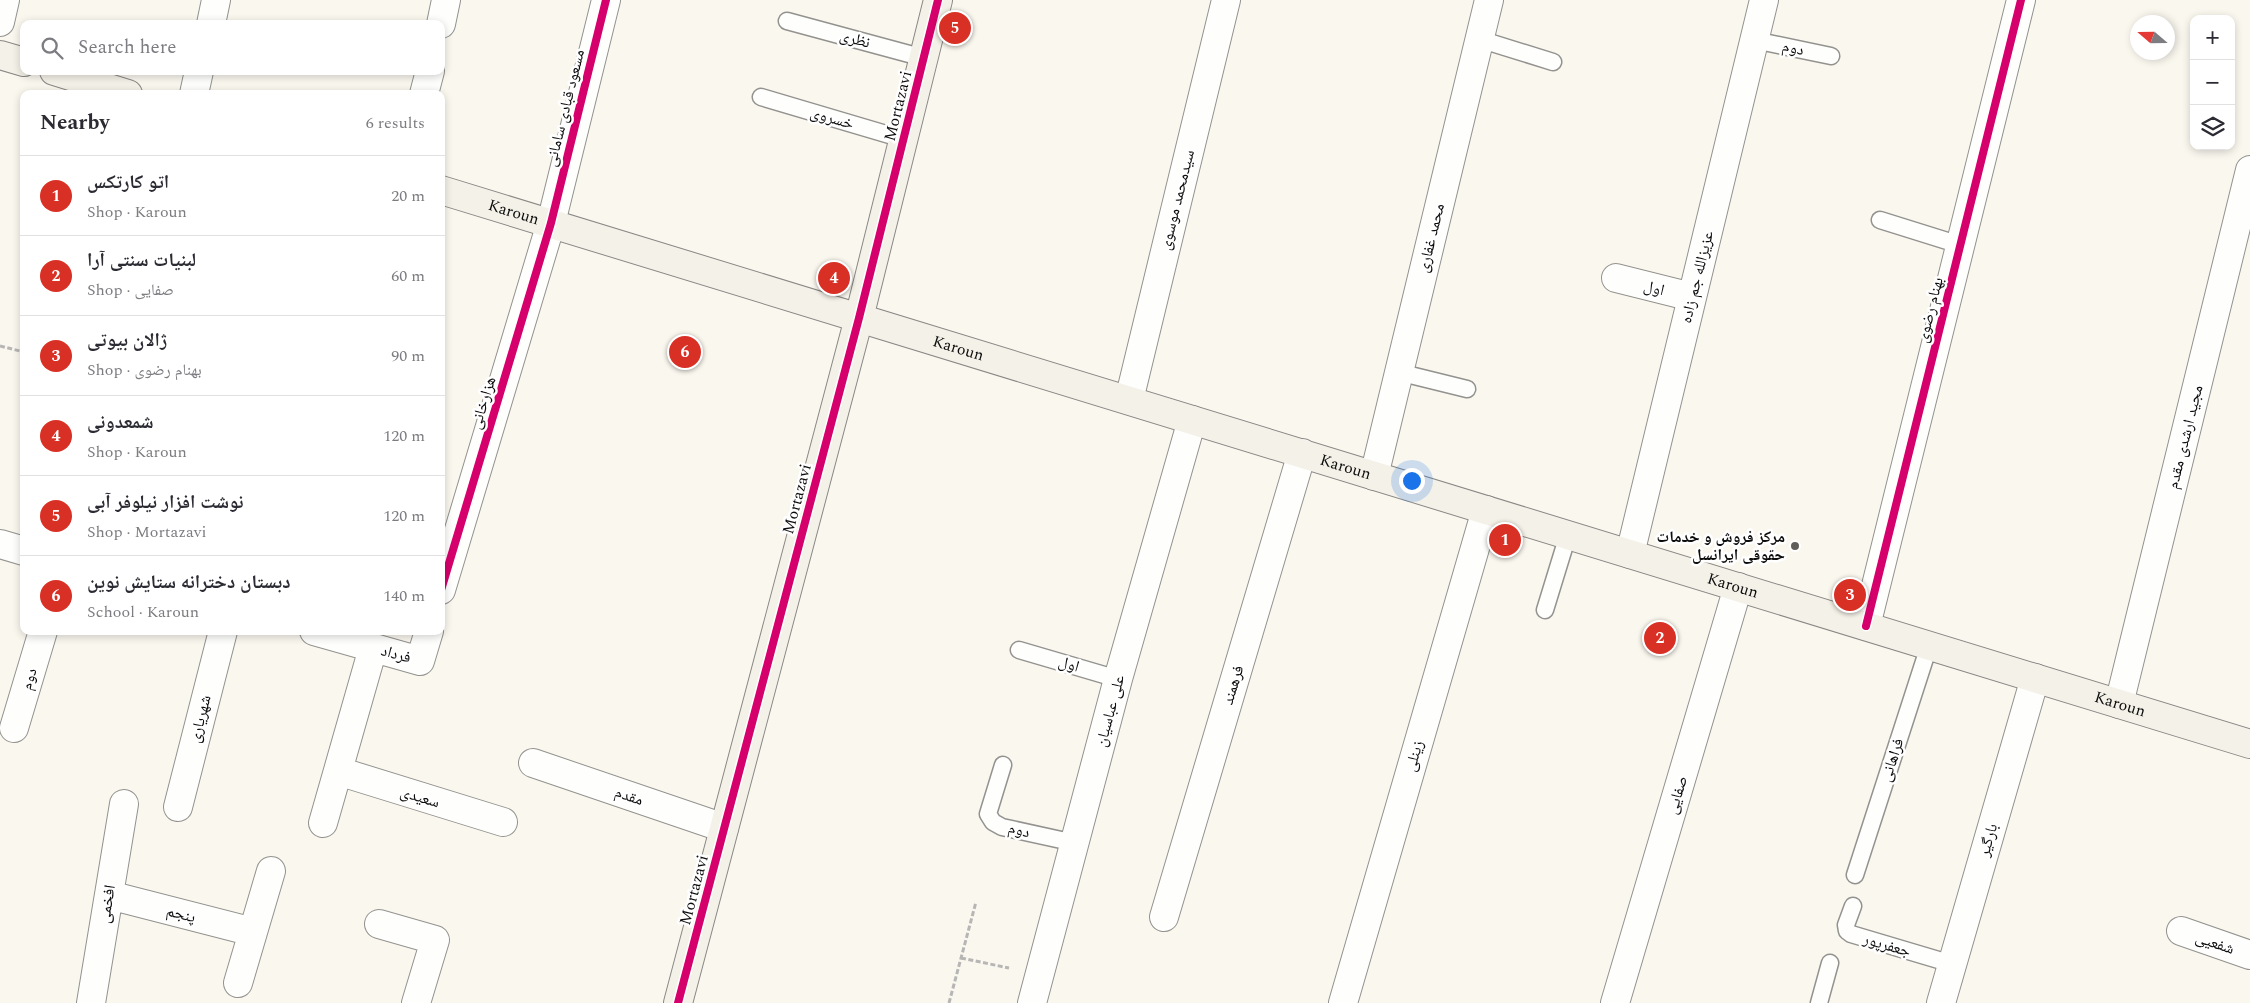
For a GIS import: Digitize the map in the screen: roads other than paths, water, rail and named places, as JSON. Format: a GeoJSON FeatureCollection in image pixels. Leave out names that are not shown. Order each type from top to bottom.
{"type":"FeatureCollection","features":[{"type":"Feature","properties":{"kind":"main road","name":"Mortazavi"},"geometry":{"type":"LineString","coordinates":[[678,1003],[859,318],[938,0]]}},
{"type":"Feature","properties":{"kind":"main road"},"geometry":{"type":"LineString","coordinates":[[0,55],[20,61]]}},
{"type":"Feature","properties":{"kind":"main road"},"geometry":{"type":"LineString","coordinates":[[67,75],[115,90]]}},
{"type":"Feature","properties":{"kind":"main road","name":"Karoun"},"geometry":{"type":"LineString","coordinates":[[445,191],[2250,744]]}},
{"type":"Feature","properties":{"kind":"street"},"geometry":{"type":"LineString","coordinates":[[0,22],[5,0]]}},
{"type":"Feature","properties":{"kind":"street"},"geometry":{"type":"LineString","coordinates":[[211,20],[216,0]]}},
{"type":"Feature","properties":{"kind":"street"},"geometry":{"type":"LineString","coordinates":[[442,20],[446,0]]}},
{"type":"Feature","properties":{"kind":"street","name":"مسعود قبادی سامانی"},"geometry":{"type":"LineString","coordinates":[[551,223],[606,0]]}},
{"type":"Feature","properties":{"kind":"street","name":"سیدمحمد موسوی"},"geometry":{"type":"LineString","coordinates":[[1129,400],[1226,0]]}},
{"type":"Feature","properties":{"kind":"street","name":"محمد غفاری"},"geometry":{"type":"LineString","coordinates":[[1374,476],[1489,0]]}},
{"type":"Feature","properties":{"kind":"street","name":"عزیزالله جم زاده"},"geometry":{"type":"LineString","coordinates":[[1630,554],[1764,0]]}},
{"type":"Feature","properties":{"kind":"street","name":"بهنام رضوی"},"geometry":{"type":"LineString","coordinates":[[1866,626],[2021,0]]}},
{"type":"Feature","properties":{"kind":"street"},"geometry":{"type":"LineString","coordinates":[[195,90],[198,75]]}},
{"type":"Feature","properties":{"kind":"street"},"geometry":{"type":"LineString","coordinates":[[425,90],[429,75]]}},
{"type":"Feature","properties":{"kind":"street","name":"مجید ارشدی مقدم"},"geometry":{"type":"LineString","coordinates":[[2119,704],[2250,170]]}},
{"type":"Feature","properties":{"kind":"street","name":"هزارخانی"},"geometry":{"type":"LineString","coordinates":[[445,577],[551,223]]}},
{"type":"Feature","properties":{"kind":"street","name":"اول"},"geometry":{"type":"LineString","coordinates":[[1616,278],[1692,297]]}},
{"type":"Feature","properties":{"kind":"street","name":"علی عباسیان"},"geometry":{"type":"LineString","coordinates":[[1032,1003],[1118,679],[1192,420]]}},
{"type":"Feature","properties":{"kind":"street","name":"فرهمند"},"geometry":{"type":"LineString","coordinates":[[1164,916],[1302,454]]}},
{"type":"Feature","properties":{"kind":"street","name":"زینلی"},"geometry":{"type":"LineString","coordinates":[[1343,1003],[1486,510]]}},
{"type":"Feature","properties":{"kind":"street"},"geometry":{"type":"LineString","coordinates":[[0,544],[20,550]]}},
{"type":"Feature","properties":{"kind":"street","name":"صفایی"},"geometry":{"type":"LineString","coordinates":[[1615,1003],[1738,587]]}},
{"type":"Feature","properties":{"kind":"street","name":"دوم"},"geometry":{"type":"LineString","coordinates":[[14,728],[42,635]]}},
{"type":"Feature","properties":{"kind":"street","name":"شهریاری"},"geometry":{"type":"LineString","coordinates":[[178,807],[222,635]]}},
{"type":"Feature","properties":{"kind":"street","name":"فرداد"},"geometry":{"type":"LineString","coordinates":[[328,635],[420,661],[428,635]]}},
{"type":"Feature","properties":{"kind":"street"},"geometry":{"type":"LineString","coordinates":[[323,822],[373,648]]}},
{"type":"Feature","properties":{"kind":"street","name":"بارگیر"},"geometry":{"type":"LineString","coordinates":[[1947,1002],[1952,964],[2034,678]]}},
{"type":"Feature","properties":{"kind":"street","name":"مقدم"},"geometry":{"type":"LineString","coordinates":[[533,763],[724,828]]}},
{"type":"Feature","properties":{"kind":"street","name":"سعیدی"},"geometry":{"type":"LineString","coordinates":[[338,771],[503,822]]}},
{"type":"Feature","properties":{"kind":"street","name":"افخمی"},"geometry":{"type":"LineString","coordinates":[[91,1003],[124,804]]}},
{"type":"Feature","properties":{"kind":"street"},"geometry":{"type":"LineString","coordinates":[[238,983],[271,871]]}},
{"type":"Feature","properties":{"kind":"street","name":"پنجم"},"geometry":{"type":"LineString","coordinates":[[109,895],[253,932]]}},
{"type":"Feature","properties":{"kind":"street"},"geometry":{"type":"LineString","coordinates":[[379,924],[435,940],[416,1003]]}},
{"type":"Feature","properties":{"kind":"street","name":"شفعیی"},"geometry":{"type":"LineString","coordinates":[[2181,931],[2250,955]]}},
{"type":"Feature","properties":{"kind":"lane","name":"نظری"},"geometry":{"type":"LineString","coordinates":[[787,21],[924,58]]}},
{"type":"Feature","properties":{"kind":"lane"},"geometry":{"type":"LineString","coordinates":[[1480,40],[1553,62]]}},
{"type":"Feature","properties":{"kind":"lane","name":"دوم"},"geometry":{"type":"LineString","coordinates":[[1754,40],[1831,56]]}},
{"type":"Feature","properties":{"kind":"lane","name":"خسروی"},"geometry":{"type":"LineString","coordinates":[[760,97],[903,139]]}},
{"type":"Feature","properties":{"kind":"lane"},"geometry":{"type":"LineString","coordinates":[[1880,220],[1960,245]]}},
{"type":"Feature","properties":{"kind":"lane"},"geometry":{"type":"LineString","coordinates":[[1398,372],[1467,390]]}},
{"type":"Feature","properties":{"kind":"lane"},"geometry":{"type":"LineString","coordinates":[[1545,610],[1568,535]]}},
{"type":"Feature","properties":{"kind":"lane","name":"فراهانی"},"geometry":{"type":"LineString","coordinates":[[1855,875],[1929,646]]}},
{"type":"Feature","properties":{"kind":"lane","name":"اول"},"geometry":{"type":"LineString","coordinates":[[1020,650],[1118,679]]}},
{"type":"Feature","properties":{"kind":"lane","name":"دوم"},"geometry":{"type":"LineString","coordinates":[[1003,765],[988,814],[993,822],[1002,827],[1075,843]]}},
{"type":"Feature","properties":{"kind":"lane","name":"جعفرپور"},"geometry":{"type":"LineString","coordinates":[[1853,906],[1846,925],[1847,931],[1851,934],[1952,964]]}},
{"type":"Feature","properties":{"kind":"lane"},"geometry":{"type":"LineString","coordinates":[[1819,1003],[1830,963]]}},
{"type":"Feature","properties":{"kind":"place","name":"نوشت افزار نیلوفر آبی"},"geometry":{"type":"Point","coordinates":[955,28]}},
{"type":"Feature","properties":{"kind":"place","name":"شمعدونی"},"geometry":{"type":"Point","coordinates":[834,278]}},
{"type":"Feature","properties":{"kind":"place","name":"دبستان دخترانه ستایش نوین"},"geometry":{"type":"Point","coordinates":[685,352]}},
{"type":"Feature","properties":{"kind":"place","name":"اتو کارتکس"},"geometry":{"type":"Point","coordinates":[1505,540]}},
{"type":"Feature","properties":{"kind":"place","name":"مرکز فروش و خدمات حقوقی ایرانسل"},"geometry":{"type":"Point","coordinates":[1795,546]}},
{"type":"Feature","properties":{"kind":"place","name":"ژالان بیوتی"},"geometry":{"type":"Point","coordinates":[1850,595]}},
{"type":"Feature","properties":{"kind":"place","name":"لبنیات سنتی آرا"},"geometry":{"type":"Point","coordinates":[1660,638]}}]}
